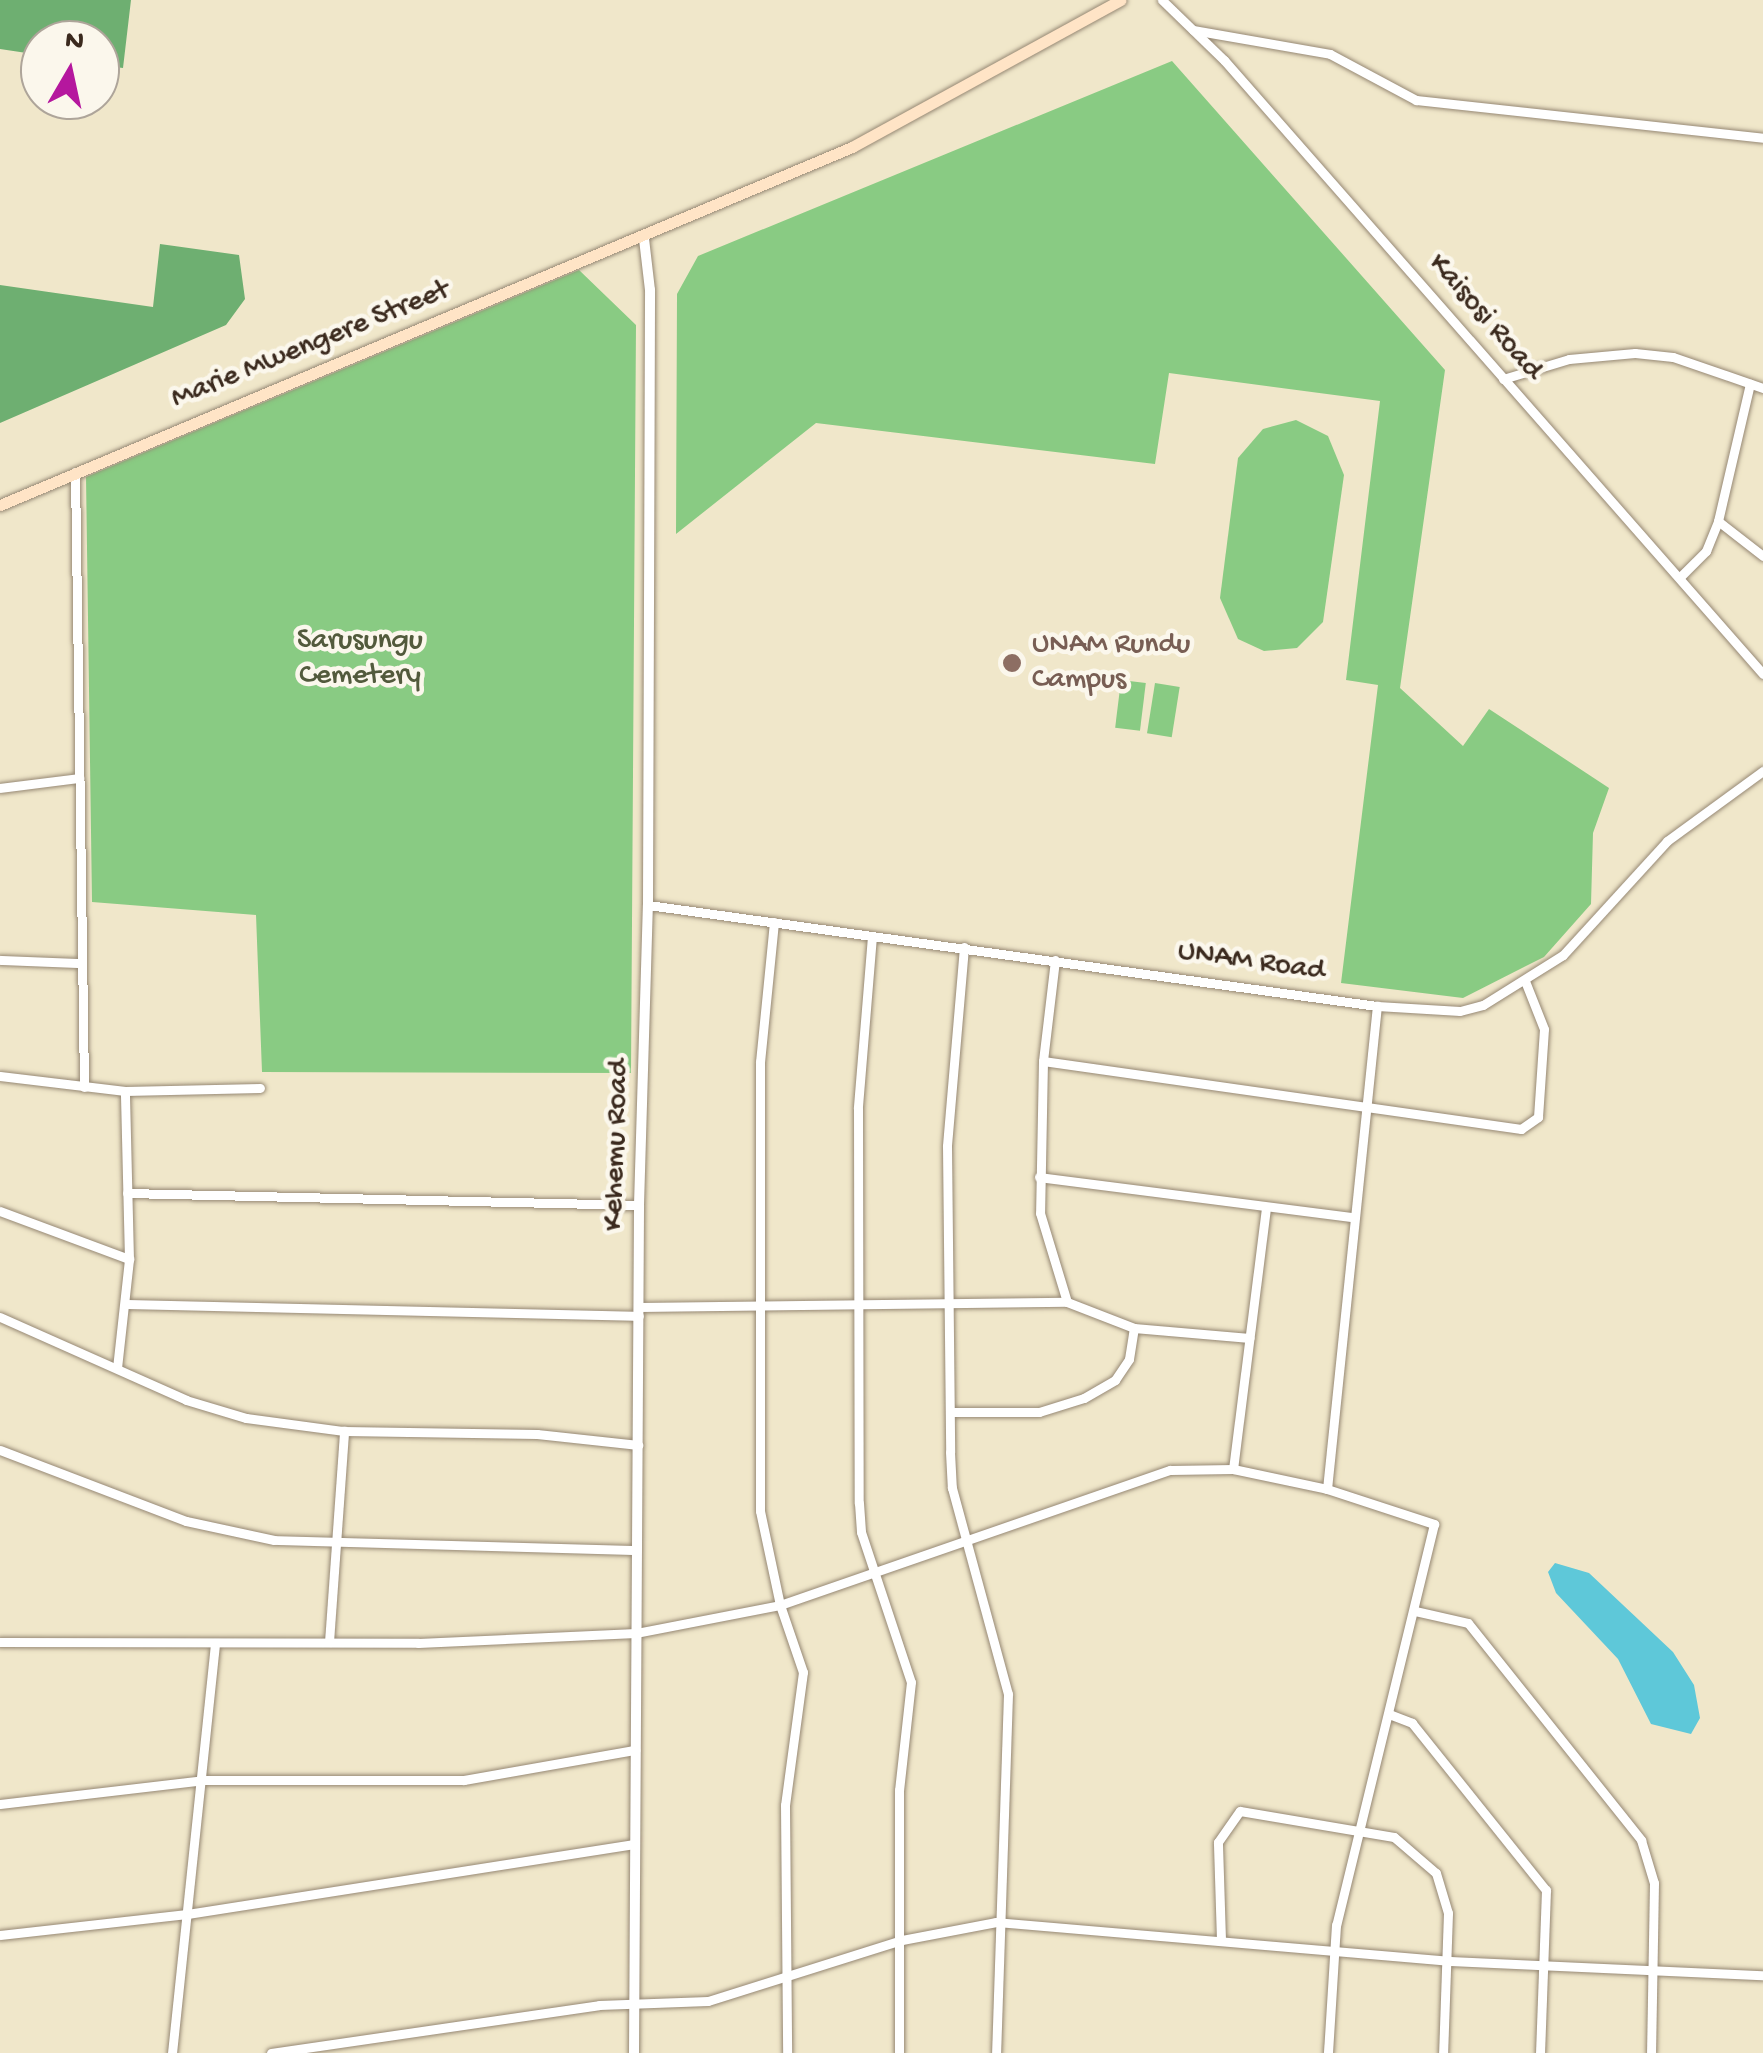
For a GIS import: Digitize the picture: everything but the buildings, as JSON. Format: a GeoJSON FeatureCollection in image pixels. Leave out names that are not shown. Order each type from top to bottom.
{"type":"FeatureCollection","features":[{"type":"Feature","properties":{"kind":"main road","name":"Marie Mwengere Street"},"geometry":{"type":"LineString","coordinates":[[0,504],[644,239],[852,147],[1120,0]]}},
{"type":"Feature","properties":{"kind":"street","name":"Kaisosi Road"},"geometry":{"type":"LineString","coordinates":[[1162,0],[1194,30],[1763,674]]}},
{"type":"Feature","properties":{"kind":"street"},"geometry":{"type":"LineString","coordinates":[[1194,30],[1330,54],[1416,100],[1763,138]]}},
{"type":"Feature","properties":{"kind":"street","name":"Kehemu Road"},"geometry":{"type":"LineString","coordinates":[[634,2053],[639,1204],[648,905],[650,290],[644,239]]}},
{"type":"Feature","properties":{"kind":"street"},"geometry":{"type":"LineString","coordinates":[[1503,379],[1569,359],[1635,352],[1672,357],[1763,388]]}},
{"type":"Feature","properties":{"kind":"street"},"geometry":{"type":"LineString","coordinates":[[1680,577],[1706,551],[1718,522],[1750,384]]}},
{"type":"Feature","properties":{"kind":"street"},"geometry":{"type":"LineString","coordinates":[[75,472],[79,963],[84,1087]]}},
{"type":"Feature","properties":{"kind":"street"},"geometry":{"type":"LineString","coordinates":[[1718,522],[1763,556]]}},
{"type":"Feature","properties":{"kind":"street","name":"UNAM Road"},"geometry":{"type":"LineString","coordinates":[[648,905],[1376,1006],[1460,1010],[1524,982],[1563,954],[1667,840],[1763,771]]}},
{"type":"Feature","properties":{"kind":"street"},"geometry":{"type":"LineString","coordinates":[[0,788],[80,778]]}},
{"type":"Feature","properties":{"kind":"street"},"geometry":{"type":"LineString","coordinates":[[774,922],[760,1062],[760,1512],[780,1605],[804,1672],[785,1805],[787,2053]]}},
{"type":"Feature","properties":{"kind":"street"},"geometry":{"type":"LineString","coordinates":[[872,936],[858,1090],[859,1502],[876,1572],[911,1682],[899,1790],[899,2053]]}},
{"type":"Feature","properties":{"kind":"street"},"geometry":{"type":"LineString","coordinates":[[964,947],[950,1063],[948,1306],[952,1488],[1008,1694],[996,1922],[996,2053]]}},
{"type":"Feature","properties":{"kind":"street"},"geometry":{"type":"LineString","coordinates":[[0,960],[79,963]]}},
{"type":"Feature","properties":{"kind":"street"},"geometry":{"type":"LineString","coordinates":[[1055,960],[1043,1061],[1039,1177],[1046,1245],[1067,1302]]}},
{"type":"Feature","properties":{"kind":"street"},"geometry":{"type":"LineString","coordinates":[[1043,1061],[1529,1127],[1538,1117],[1544,1029],[1524,982]]}},
{"type":"Feature","properties":{"kind":"street"},"geometry":{"type":"LineString","coordinates":[[1326,1489],[1376,1006]]}},
{"type":"Feature","properties":{"kind":"street"},"geometry":{"type":"LineString","coordinates":[[0,1076],[125,1092],[260,1088]]}},
{"type":"Feature","properties":{"kind":"street"},"geometry":{"type":"LineString","coordinates":[[117,1368],[127,1304],[125,1092]]}},
{"type":"Feature","properties":{"kind":"street"},"geometry":{"type":"LineString","coordinates":[[1039,1177],[1352,1217]]}},
{"type":"Feature","properties":{"kind":"street"},"geometry":{"type":"LineString","coordinates":[[127,1193],[639,1204]]}},
{"type":"Feature","properties":{"kind":"street"},"geometry":{"type":"LineString","coordinates":[[1233,1469],[1266,1207]]}},
{"type":"Feature","properties":{"kind":"street"},"geometry":{"type":"LineString","coordinates":[[0,1211],[128,1260]]}},
{"type":"Feature","properties":{"kind":"street"},"geometry":{"type":"LineString","coordinates":[[127,1304],[639,1311],[1067,1302],[1134,1328],[1250,1338]]}},
{"type":"Feature","properties":{"kind":"street"},"geometry":{"type":"LineString","coordinates":[[0,1317],[223,1413],[344,1431],[537,1434],[638,1445]]}},
{"type":"Feature","properties":{"kind":"street"},"geometry":{"type":"LineString","coordinates":[[950,1412],[1039,1412],[1084,1398],[1115,1380],[1129,1359],[1134,1328]]}},
{"type":"Feature","properties":{"kind":"street"},"geometry":{"type":"LineString","coordinates":[[330,1642],[344,1431]]}},
{"type":"Feature","properties":{"kind":"street"},"geometry":{"type":"LineString","coordinates":[[0,1450],[201,1525],[336,1546],[636,1550]]}},
{"type":"Feature","properties":{"kind":"street"},"geometry":{"type":"LineString","coordinates":[[0,1642],[215,1644],[636,1633],[780,1605],[1170,1470],[1233,1469],[1326,1489],[1434,1524],[1334,1951],[1328,2053]]}},
{"type":"Feature","properties":{"kind":"street"},"geometry":{"type":"LineString","coordinates":[[1415,1611],[1468,1622],[1641,1840],[1654,1882],[1651,2053]]}},
{"type":"Feature","properties":{"kind":"street"},"geometry":{"type":"LineString","coordinates":[[172,2053],[215,1644]]}},
{"type":"Feature","properties":{"kind":"street"},"geometry":{"type":"LineString","coordinates":[[1389,1714],[1412,1723],[1535,1872],[1550,1909],[1540,2053]]}},
{"type":"Feature","properties":{"kind":"street"},"geometry":{"type":"LineString","coordinates":[[0,1804],[203,1780],[438,1782],[635,1750]]}},
{"type":"Feature","properties":{"kind":"street"},"geometry":{"type":"LineString","coordinates":[[1221,1940],[1218,1842],[1240,1811],[1360,1827],[1394,1837],[1436,1874],[1448,1914],[1443,2053]]}},
{"type":"Feature","properties":{"kind":"street"},"geometry":{"type":"LineString","coordinates":[[0,1936],[187,1914],[634,1844]]}},
{"type":"Feature","properties":{"kind":"street"},"geometry":{"type":"LineString","coordinates":[[271,2053],[634,2004],[708,2001],[902,1940],[996,1922],[1449,1961],[1763,1975]]}},
{"type":"Feature","properties":{"kind":"green space"},"geometry":{"type":"Polygon","coordinates":[[[0,0],[131,0],[123,68],[120,20],[20,20],[20,52],[0,49],[0,0]]]}},
{"type":"Feature","properties":{"kind":"green space"},"geometry":{"type":"Polygon","coordinates":[[[1172,61],[1445,370],[1400,688],[1463,746],[1489,709],[1609,788],[1593,833],[1591,904],[1544,957],[1463,998],[1341,983],[1378,685],[1346,680],[1380,401],[1169,373],[1155,464],[816,423],[676,534],[677,294],[698,256],[1172,61]]]}},
{"type":"Feature","properties":{"kind":"green space"},"geometry":{"type":"Polygon","coordinates":[[[160,244],[239,255],[245,299],[226,325],[0,423],[0,285],[153,307],[160,244]]]}},
{"type":"Feature","properties":{"kind":"green space","name":"Sarusungu Cemetery"},"geometry":{"type":"Polygon","coordinates":[[[579,270],[636,325],[631,1073],[262,1072],[256,915],[92,902],[86,477],[579,270]]]}},
{"type":"Feature","properties":{"kind":"green space"},"geometry":{"type":"Polygon","coordinates":[[[1296,420],[1328,436],[1344,475],[1323,622],[1297,648],[1264,651],[1238,639],[1220,598],[1238,458],[1263,429],[1296,420]]]}},
{"type":"Feature","properties":{"kind":"green space"},"geometry":{"type":"Polygon","coordinates":[[[1121,680],[1146,683],[1140,731],[1115,728],[1121,680]]]}},
{"type":"Feature","properties":{"kind":"green space"},"geometry":{"type":"Polygon","coordinates":[[[1155,683],[1180,687],[1172,737],[1147,733],[1155,683]]]}},
{"type":"Feature","properties":{"kind":"water"},"geometry":{"type":"Polygon","coordinates":[[[1555,1563],[1589,1573],[1673,1652],[1694,1685],[1700,1718],[1691,1734],[1651,1724],[1618,1659],[1556,1593],[1548,1572],[1555,1563]]]}},
{"type":"Feature","properties":{"kind":"place","name":"UNAM Rundu Campus"},"geometry":{"type":"Point","coordinates":[1012,663]}}]}
